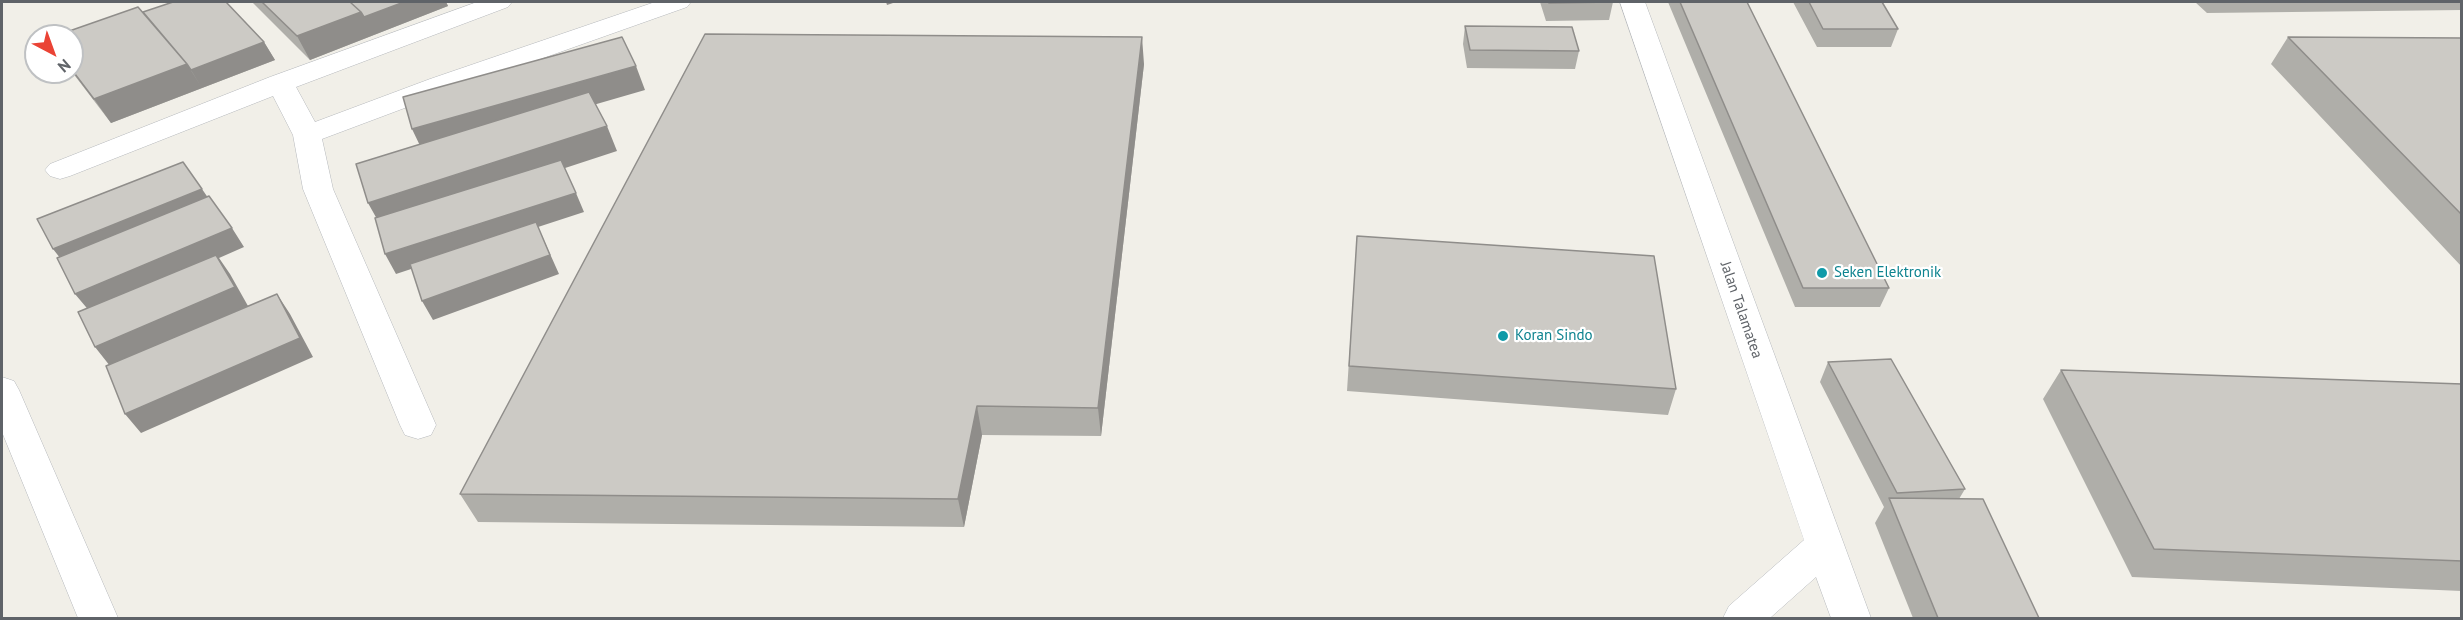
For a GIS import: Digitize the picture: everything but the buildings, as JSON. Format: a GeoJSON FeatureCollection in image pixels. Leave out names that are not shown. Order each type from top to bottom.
{"type":"FeatureCollection","features":[{"type":"Feature","properties":{"kind":"street"},"geometry":{"type":"LineString","coordinates":[[60,170],[280,83],[499,2]]}},
{"type":"Feature","properties":{"kind":"street"},"geometry":{"type":"LineString","coordinates":[[307,135],[440,85],[678,2]]}},
{"type":"Feature","properties":{"kind":"street","name":"Jalan Talamatea"},"geometry":{"type":"LineString","coordinates":[[1632,2],[1851,618]]}},
{"type":"Feature","properties":{"kind":"street"},"geometry":{"type":"LineString","coordinates":[[280,83],[307,135],[318,189],[418,425]]}},
{"type":"Feature","properties":{"kind":"street"},"geometry":{"type":"LineString","coordinates":[[2,390],[98,618]]}},
{"type":"Feature","properties":{"kind":"street"},"geometry":{"type":"LineString","coordinates":[[1743,618],[1824,546]]}},
{"type":"Feature","properties":{"kind":"place","name":"Seken Elektronik"},"geometry":{"type":"Point","coordinates":[1822,273]}},
{"type":"Feature","properties":{"kind":"place","name":"Koran Sindo"},"geometry":{"type":"Point","coordinates":[1503,336]}}]}
